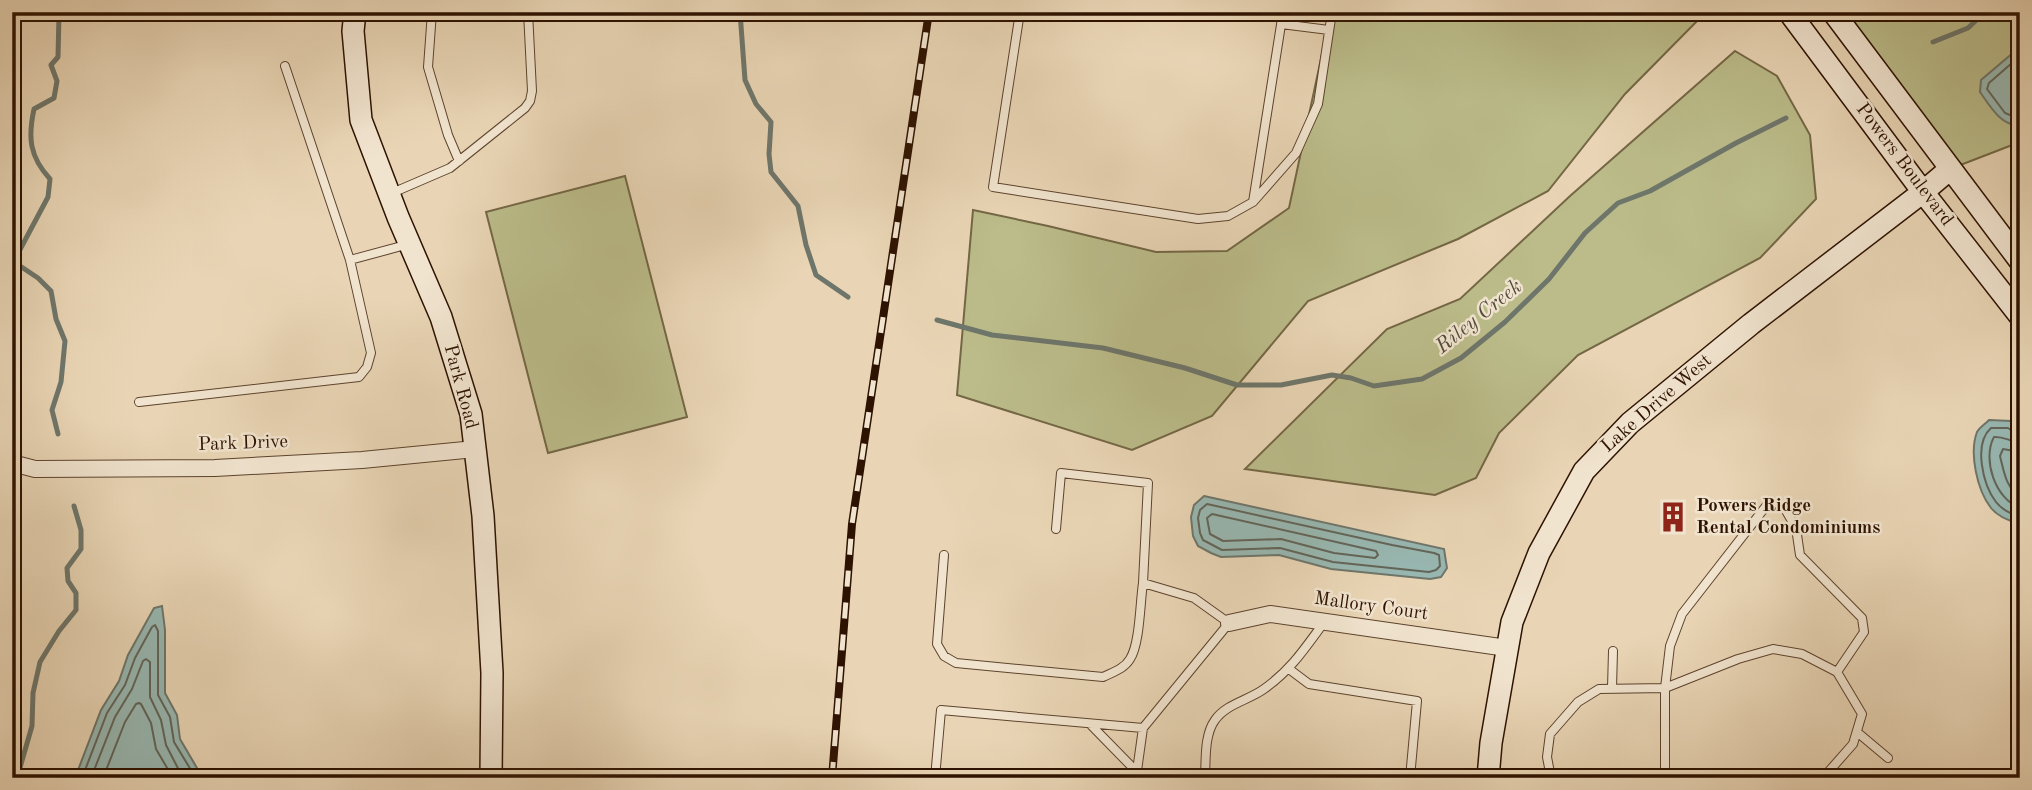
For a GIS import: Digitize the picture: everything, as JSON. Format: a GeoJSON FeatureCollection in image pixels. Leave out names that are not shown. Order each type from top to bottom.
{"type":"FeatureCollection","features":[{"type":"Feature","properties":{"kind":"street","name":"Park Road"},"geometry":{"type":"LineString","coordinates":[[355,12],[353,31],[361,120],[409,244],[441,317],[471,414],[483,516],[492,673],[491,778]]}},
{"type":"Feature","properties":{"kind":"street","name":"Powers Boulevard"},"geometry":{"type":"LineString","coordinates":[[1789,12],[1923,192],[2020,316]]}},
{"type":"Feature","properties":{"kind":"street","name":"Powers Boulevard"},"geometry":{"type":"LineString","coordinates":[[1832,12],[2020,261]]}},
{"type":"Feature","properties":{"kind":"street","name":"Lake Drive West"},"geometry":{"type":"LineString","coordinates":[[1488,778],[1491,743],[1512,622],[1539,552],[1584,471],[1630,422],[1950,169]]}},
{"type":"Feature","properties":{"kind":"street","name":"Park Drive"},"geometry":{"type":"LineString","coordinates":[[12,463],[35,469],[215,468],[362,460],[475,449]]}},
{"type":"Feature","properties":{"kind":"street","name":"Mallory Court"},"geometry":{"type":"LineString","coordinates":[[1229,623],[1270,614],[1507,648]]}},
{"type":"Feature","properties":{"kind":"lane"},"geometry":{"type":"LineString","coordinates":[[432,12],[428,67],[448,135],[459,161]]}},
{"type":"Feature","properties":{"kind":"lane"},"geometry":{"type":"LineString","coordinates":[[389,194],[450,168],[526,108],[532,91],[528,12]]}},
{"type":"Feature","properties":{"kind":"lane"},"geometry":{"type":"LineString","coordinates":[[1020,12],[993,187],[1198,219],[1228,216],[1253,202],[1296,153],[1318,104],[1332,12]]}},
{"type":"Feature","properties":{"kind":"lane"},"geometry":{"type":"LineString","coordinates":[[1253,202],[1283,12]]}},
{"type":"Feature","properties":{"kind":"lane"},"geometry":{"type":"LineString","coordinates":[[1281,24],[1329,30]]}},
{"type":"Feature","properties":{"kind":"lane"},"geometry":{"type":"LineString","coordinates":[[139,402],[359,377],[368,367],[372,353],[350,261],[285,66]]}},
{"type":"Feature","properties":{"kind":"lane"},"geometry":{"type":"LineString","coordinates":[[350,261],[409,244]]}},
{"type":"Feature","properties":{"kind":"lane"},"geometry":{"type":"LineString","coordinates":[[944,555],[937,644],[944,656],[956,663],[1103,677],[1120,669],[1135,648],[1143,583],[1148,483],[1061,473],[1056,529]]}},
{"type":"Feature","properties":{"kind":"lane"},"geometry":{"type":"LineString","coordinates":[[1665,778],[1665,688],[1670,646],[1682,614],[1770,501],[1785,509],[1791,518],[1796,528],[1800,555],[1862,618],[1864,632],[1837,672]]}},
{"type":"Feature","properties":{"kind":"lane"},"geometry":{"type":"LineString","coordinates":[[1136,774],[1143,728],[1229,623],[1194,598],[1143,583]]}},
{"type":"Feature","properties":{"kind":"lane"},"geometry":{"type":"LineString","coordinates":[[1205,778],[1209,732],[1215,718],[1230,706],[1262,691],[1289,669],[1325,621]]}},
{"type":"Feature","properties":{"kind":"lane"},"geometry":{"type":"LineString","coordinates":[[1551,778],[1548,757],[1550,734],[1578,702],[1599,689],[1665,688],[1738,659],[1773,649],[1802,654],[1837,672],[1862,714],[1853,744],[1823,778]]}},
{"type":"Feature","properties":{"kind":"lane"},"geometry":{"type":"LineString","coordinates":[[1612,688],[1613,651]]}},
{"type":"Feature","properties":{"kind":"lane"},"geometry":{"type":"LineString","coordinates":[[1289,669],[1309,684],[1416,701],[1410,778]]}},
{"type":"Feature","properties":{"kind":"lane"},"geometry":{"type":"LineString","coordinates":[[935,778],[941,710],[1143,728]]}},
{"type":"Feature","properties":{"kind":"lane"},"geometry":{"type":"LineString","coordinates":[[1090,724],[1136,774]]}},
{"type":"Feature","properties":{"kind":"lane"},"geometry":{"type":"LineString","coordinates":[[1857,732],[1888,758]]}},
{"type":"Feature","properties":{"kind":"green space"},"geometry":{"type":"Polygon","coordinates":[[[1331,12],[1706,12],[1625,94],[1548,191],[1458,239],[1308,301],[1212,416],[1132,450],[957,395],[973,210],[1156,252],[1227,251],[1289,208],[1331,12]]]}},
{"type":"Feature","properties":{"kind":"green space"},"geometry":{"type":"Polygon","coordinates":[[[1833,12],[2020,12],[2020,142],[1950,169],[1833,12]]]}},
{"type":"Feature","properties":{"kind":"green space"},"geometry":{"type":"Polygon","coordinates":[[[1735,51],[1777,76],[1810,135],[1816,199],[1760,258],[1578,355],[1499,433],[1476,478],[1435,495],[1245,469],[1387,329],[1460,299],[1570,196],[1735,51]]]}},
{"type":"Feature","properties":{"kind":"green space"},"geometry":{"type":"Polygon","coordinates":[[[625,176],[687,417],[548,453],[486,212],[625,176]]]}},
{"type":"Feature","properties":{"kind":"water"},"geometry":{"type":"Polygon","coordinates":[[[2020,47],[2020,126],[2001,118],[1980,92],[1981,80],[2020,47]]]}},
{"type":"Feature","properties":{"kind":"water"},"geometry":{"type":"Polygon","coordinates":[[[1989,420],[2011,421],[2020,428],[2020,524],[1994,511],[1978,482],[1974,461],[1975,441],[1978,430],[1989,420]]]}},
{"type":"Feature","properties":{"kind":"water"},"geometry":{"type":"Polygon","coordinates":[[[1204,496],[1444,549],[1447,568],[1441,577],[1430,579],[1331,569],[1279,555],[1221,557],[1198,546],[1193,536],[1191,517],[1194,505],[1204,496]]]}},
{"type":"Feature","properties":{"kind":"water"},"geometry":{"type":"Polygon","coordinates":[[[162,606],[165,630],[165,693],[177,715],[180,739],[197,768],[199,778],[75,778],[101,710],[119,681],[128,655],[154,608],[162,606]]]}},
{"type":"Feature","properties":{"kind":"waterway","name":"Riley Creek"},"geometry":{"type":"LineString","coordinates":[[58,434],[52,410],[61,382],[65,341],[56,319],[51,291],[15,259],[48,197],[50,179],[34,154],[31,129],[34,109],[54,98],[57,81],[51,65],[58,57],[59,15],[62,12]]}},
{"type":"Feature","properties":{"kind":"waterway","name":"Riley Creek"},"geometry":{"type":"LineString","coordinates":[[740,12],[745,80],[756,104],[771,122],[771,172],[798,206],[806,245],[816,275],[848,297]]}},
{"type":"Feature","properties":{"kind":"waterway","name":"Riley Creek"},"geometry":{"type":"LineString","coordinates":[[1933,42],[1968,28],[1985,12]]}},
{"type":"Feature","properties":{"kind":"waterway","name":"Riley Creek"},"geometry":{"type":"LineString","coordinates":[[937,320],[992,335],[1103,348],[1185,368],[1237,385],[1281,385],[1332,375],[1374,386],[1422,379],[1461,358],[1505,322],[1549,279],[1585,233],[1618,203],[1650,191],[1786,118]]}},
{"type":"Feature","properties":{"kind":"waterway","name":"Riley Creek"},"geometry":{"type":"LineString","coordinates":[[17,778],[32,726],[33,693],[40,662],[76,610],[76,593],[68,581],[67,568],[81,549],[81,530],[74,506]]}},
{"type":"Feature","properties":{"kind":"railway"},"geometry":{"type":"LineString","coordinates":[[832,778],[852,524],[929,12]]}},
{"type":"Feature","properties":{"kind":"place","name":"Powers Ridge Rental Condominiums"},"geometry":{"type":"Point","coordinates":[1673,517]}}]}
